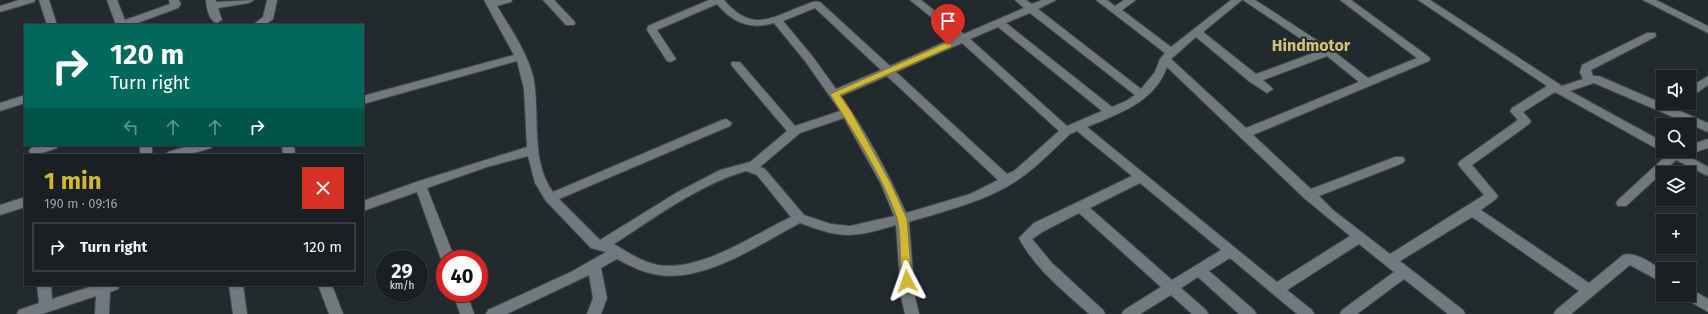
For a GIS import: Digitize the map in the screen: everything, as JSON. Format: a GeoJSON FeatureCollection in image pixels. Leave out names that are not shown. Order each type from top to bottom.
{"type":"FeatureCollection","features":[{"type":"Feature","properties":{"kind":"street"},"geometry":{"type":"LineString","coordinates":[[0,10],[30,0]]}},
{"type":"Feature","properties":{"kind":"street"},"geometry":{"type":"LineString","coordinates":[[44,0],[52,24]]}},
{"type":"Feature","properties":{"kind":"street"},"geometry":{"type":"LineString","coordinates":[[112,0],[122,24]]}},
{"type":"Feature","properties":{"kind":"street"},"geometry":{"type":"LineString","coordinates":[[125,24],[174,6],[176,4],[174,0]]}},
{"type":"Feature","properties":{"kind":"street"},"geometry":{"type":"LineString","coordinates":[[217,20],[211,3],[249,0]]}},
{"type":"Feature","properties":{"kind":"street"},"geometry":{"type":"LineString","coordinates":[[260,24],[268,19],[272,0]]}},
{"type":"Feature","properties":{"kind":"street"},"geometry":{"type":"LineString","coordinates":[[507,0],[490,2],[520,57],[527,75],[532,106],[533,150],[540,182],[550,198],[596,244],[603,244],[634,262],[659,270],[676,272],[695,268],[729,254],[799,218]]}},
{"type":"Feature","properties":{"kind":"street"},"geometry":{"type":"LineString","coordinates":[[548,0],[570,23]]}},
{"type":"Feature","properties":{"kind":"street"},"geometry":{"type":"LineString","coordinates":[[671,59],[652,28],[718,0],[724,8],[745,23],[758,24],[777,20],[821,2],[1007,181]]}},
{"type":"Feature","properties":{"kind":"street"},"geometry":{"type":"LineString","coordinates":[[915,0],[963,38],[1066,131]]}},
{"type":"Feature","properties":{"kind":"street"},"geometry":{"type":"LineString","coordinates":[[1020,0],[1142,95]]}},
{"type":"Feature","properties":{"kind":"street"},"geometry":{"type":"LineString","coordinates":[[835,94],[1051,0]]}},
{"type":"Feature","properties":{"kind":"street"},"geometry":{"type":"LineString","coordinates":[[1101,0],[1168,55],[1244,134],[1308,195],[1359,237],[1458,314]]}},
{"type":"Feature","properties":{"kind":"street"},"geometry":{"type":"LineString","coordinates":[[1114,10],[1131,0]]}},
{"type":"Feature","properties":{"kind":"street"},"geometry":{"type":"LineString","coordinates":[[603,244],[680,196],[724,173],[747,166],[761,172],[799,218],[830,229],[850,230],[902,219],[974,198],[1018,174],[1066,131],[1130,104],[1142,95],[1160,73],[1168,55],[1236,0]]}},
{"type":"Feature","properties":{"kind":"street"},"geometry":{"type":"LineString","coordinates":[[1248,0],[1328,52],[1367,83]]}},
{"type":"Feature","properties":{"kind":"street"},"geometry":{"type":"LineString","coordinates":[[1244,134],[1424,61],[1425,58],[1344,0]]}},
{"type":"Feature","properties":{"kind":"street"},"geometry":{"type":"LineString","coordinates":[[1423,0],[1559,88],[1656,143]]}},
{"type":"Feature","properties":{"kind":"street"},"geometry":{"type":"LineString","coordinates":[[1648,0],[1708,30]]}},
{"type":"Feature","properties":{"kind":"street"},"geometry":{"type":"LineString","coordinates":[[777,20],[810,59],[835,94],[887,184],[902,219],[908,297],[912,314]]}},
{"type":"Feature","properties":{"kind":"street"},"geometry":{"type":"LineString","coordinates":[[999,23],[1110,112]]}},
{"type":"Feature","properties":{"kind":"street"},"geometry":{"type":"LineString","coordinates":[[1196,32],[1267,89]]}},
{"type":"Feature","properties":{"kind":"street"},"geometry":{"type":"LineString","coordinates":[[1589,80],[1585,72],[1586,68],[1652,35]]}},
{"type":"Feature","properties":{"kind":"street"},"geometry":{"type":"LineString","coordinates":[[1254,78],[1328,52]]}},
{"type":"Feature","properties":{"kind":"street"},"geometry":{"type":"LineString","coordinates":[[364,100],[520,57]]}},
{"type":"Feature","properties":{"kind":"street"},"geometry":{"type":"LineString","coordinates":[[736,64],[794,132]]}},
{"type":"Feature","properties":{"kind":"street"},"geometry":{"type":"LineString","coordinates":[[1389,260],[1492,196],[1464,164],[1525,122],[1516,111],[1559,88],[1589,80],[1601,81],[1708,128]]}},
{"type":"Feature","properties":{"kind":"street"},"geometry":{"type":"LineString","coordinates":[[1696,89],[1708,80]]}},
{"type":"Feature","properties":{"kind":"street"},"geometry":{"type":"LineString","coordinates":[[0,107],[24,99]]}},
{"type":"Feature","properties":{"kind":"street"},"geometry":{"type":"LineString","coordinates":[[752,167],[794,132],[847,113]]}},
{"type":"Feature","properties":{"kind":"street"},"geometry":{"type":"LineString","coordinates":[[550,198],[726,123]]}},
{"type":"Feature","properties":{"kind":"street"},"geometry":{"type":"LineString","coordinates":[[1079,126],[1307,314]]}},
{"type":"Feature","properties":{"kind":"street"},"geometry":{"type":"LineString","coordinates":[[1696,147],[1708,143]]}},
{"type":"Feature","properties":{"kind":"street"},"geometry":{"type":"LineString","coordinates":[[35,150],[49,146]]}},
{"type":"Feature","properties":{"kind":"street"},"geometry":{"type":"LineString","coordinates":[[176,154],[204,146]]}},
{"type":"Feature","properties":{"kind":"street"},"geometry":{"type":"LineString","coordinates":[[364,206],[420,185],[533,150]]}},
{"type":"Feature","properties":{"kind":"street"},"geometry":{"type":"LineString","coordinates":[[1622,203],[1670,158]]}},
{"type":"Feature","properties":{"kind":"street"},"geometry":{"type":"LineString","coordinates":[[1686,158],[1708,172]]}},
{"type":"Feature","properties":{"kind":"street"},"geometry":{"type":"LineString","coordinates":[[1308,195],[1399,160]]}},
{"type":"Feature","properties":{"kind":"street"},"geometry":{"type":"LineString","coordinates":[[1098,314],[1028,246],[1025,238],[1039,227],[1141,177]]}},
{"type":"Feature","properties":{"kind":"street"},"geometry":{"type":"LineString","coordinates":[[420,185],[445,250]]}},
{"type":"Feature","properties":{"kind":"street"},"geometry":{"type":"LineString","coordinates":[[0,210],[24,202]]}},
{"type":"Feature","properties":{"kind":"street"},"geometry":{"type":"LineString","coordinates":[[1081,206],[1201,314]]}},
{"type":"Feature","properties":{"kind":"street"},"geometry":{"type":"LineString","coordinates":[[1470,211],[1481,216],[1589,291]]}},
{"type":"Feature","properties":{"kind":"street"},"geometry":{"type":"LineString","coordinates":[[1277,289],[1359,237]]}},
{"type":"Feature","properties":{"kind":"street"},"geometry":{"type":"LineString","coordinates":[[1129,314],[1230,251]]}},
{"type":"Feature","properties":{"kind":"street"},"geometry":{"type":"LineString","coordinates":[[493,314],[594,266],[616,252]]}},
{"type":"Feature","properties":{"kind":"street"},"geometry":{"type":"LineString","coordinates":[[1561,314],[1628,259],[1636,261],[1656,274]]}},
{"type":"Feature","properties":{"kind":"street"},"geometry":{"type":"LineString","coordinates":[[594,266],[600,298],[594,314]]}},
{"type":"Feature","properties":{"kind":"street"},"geometry":{"type":"LineString","coordinates":[[1199,270],[1249,314]]}},
{"type":"Feature","properties":{"kind":"street"},"geometry":{"type":"LineString","coordinates":[[1347,314],[1404,272]]}},
{"type":"Feature","properties":{"kind":"street"},"geometry":{"type":"LineString","coordinates":[[44,286],[46,307]]}},
{"type":"Feature","properties":{"kind":"street"},"geometry":{"type":"LineString","coordinates":[[236,286],[240,314]]}},
{"type":"Feature","properties":{"kind":"street"},"geometry":{"type":"LineString","coordinates":[[325,286],[336,314]]}},
{"type":"Feature","properties":{"kind":"street"},"geometry":{"type":"LineString","coordinates":[[24,314],[108,287]]}},
{"type":"Feature","properties":{"kind":"street"},"geometry":{"type":"LineString","coordinates":[[102,314],[108,287]]}},
{"type":"Feature","properties":{"kind":"street"},"geometry":{"type":"LineString","coordinates":[[1696,298],[1708,306]]}},
{"type":"Feature","properties":{"kind":"street"},"geometry":{"type":"LineString","coordinates":[[463,302],[467,314]]}},
{"type":"Feature","properties":{"kind":"district","name":"Hindmotor"},"geometry":{"type":"Point","coordinates":[1311,45]}},
{"type":"Feature","properties":{"kind":"route"},"geometry":{"type":"LineString","coordinates":[[907,281],[902,219],[887,184],[835,94],[948,45]]}}]}
